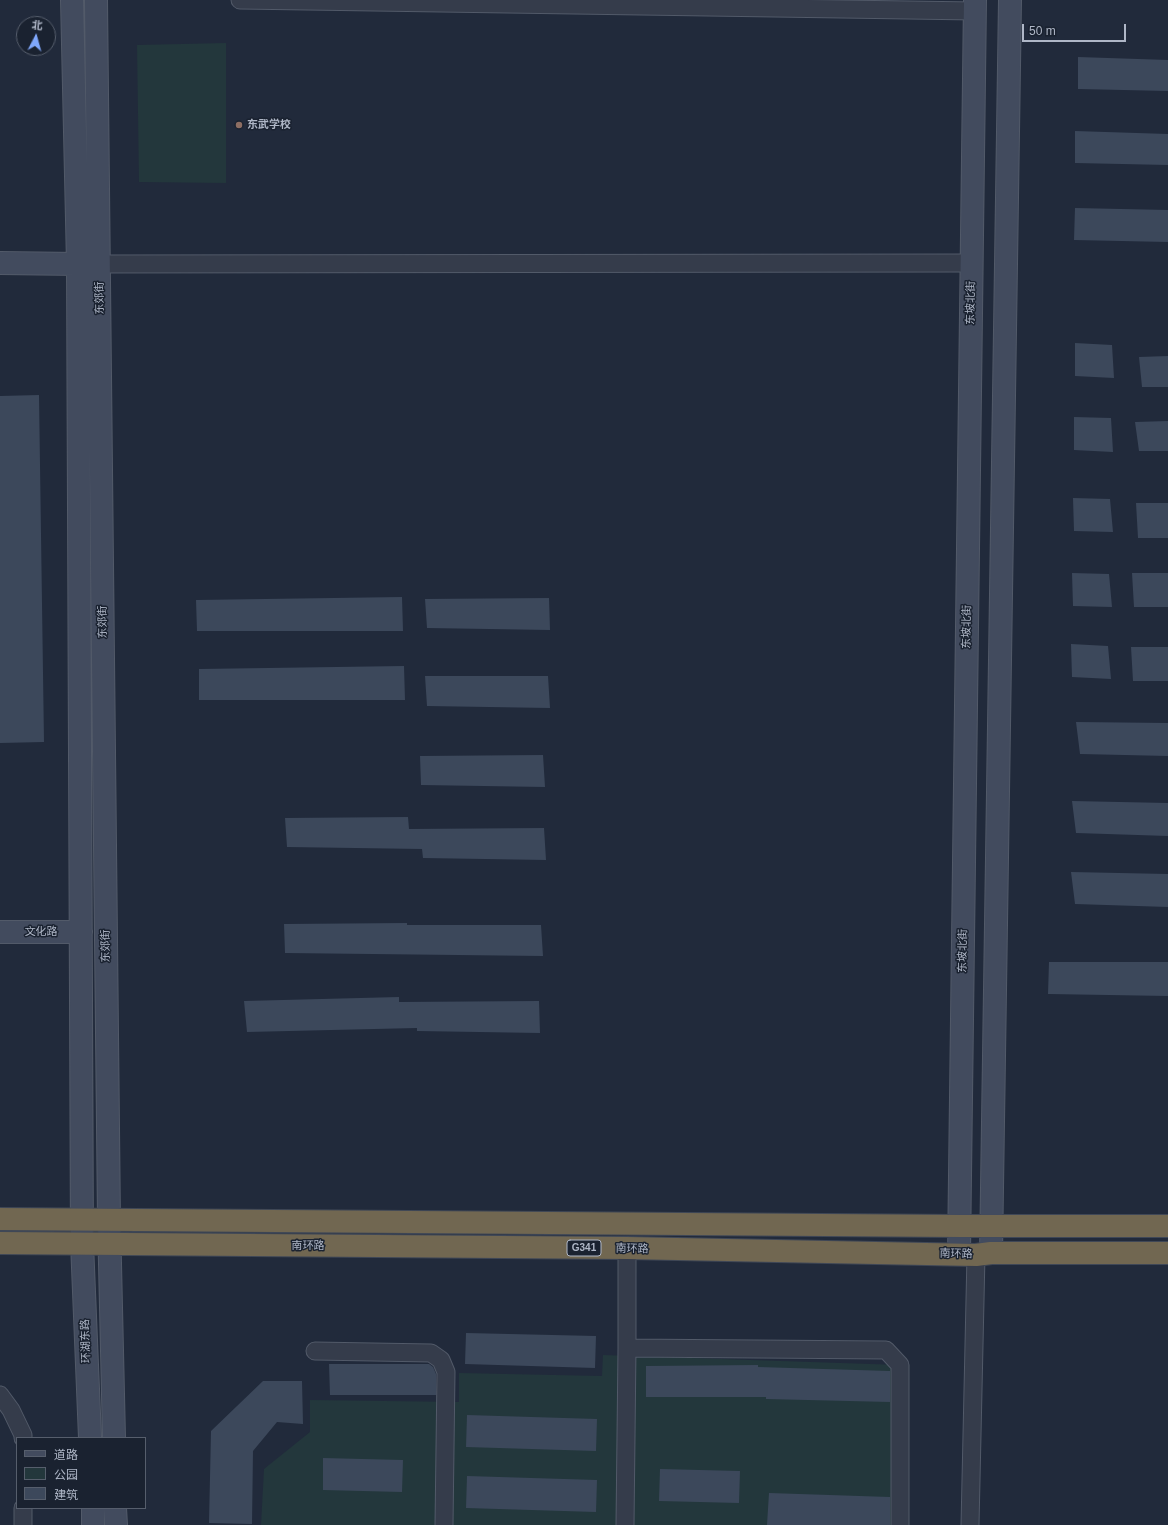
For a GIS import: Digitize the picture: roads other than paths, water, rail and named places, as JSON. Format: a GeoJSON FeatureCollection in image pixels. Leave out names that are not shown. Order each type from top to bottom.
{"type":"FeatureCollection","features":[{"type":"Feature","properties":{"kind":"highway"},"geometry":{"type":"LineString","coordinates":[[0,1219],[960,1226],[1168,1226]]}},
{"type":"Feature","properties":{"kind":"highway","name":"南环路"},"geometry":{"type":"LineString","coordinates":[[0,1243],[627,1248],[975,1254],[1168,1253]]}},
{"type":"Feature","properties":{"kind":"main road","name":"东郊街"},"geometry":{"type":"LineString","coordinates":[[72,0],[78,264],[82,1244]]}},
{"type":"Feature","properties":{"kind":"main road","name":"东郊街"},"geometry":{"type":"LineString","coordinates":[[96,0],[109,1244]]}},
{"type":"Feature","properties":{"kind":"main road"},"geometry":{"type":"LineString","coordinates":[[975,1254],[992,1225],[1010,0]]}},
{"type":"Feature","properties":{"kind":"main road","name":"东坡北街"},"geometry":{"type":"LineString","coordinates":[[975,6],[960,1226],[975,1254]]}},
{"type":"Feature","properties":{"kind":"main road"},"geometry":{"type":"LineString","coordinates":[[0,263],[78,264]]}},
{"type":"Feature","properties":{"kind":"main road","name":"文化路"},"geometry":{"type":"LineString","coordinates":[[0,932],[81,932]]}},
{"type":"Feature","properties":{"kind":"main road","name":"环湖东路"},"geometry":{"type":"LineString","coordinates":[[82,1244],[90,1437]]}},
{"type":"Feature","properties":{"kind":"main road"},"geometry":{"type":"LineString","coordinates":[[109,1244],[114,1437]]}},
{"type":"Feature","properties":{"kind":"main road"},"geometry":{"type":"LineString","coordinates":[[93,1509],[94,1525]]}},
{"type":"Feature","properties":{"kind":"main road"},"geometry":{"type":"LineString","coordinates":[[115,1509],[116,1525]]}},
{"type":"Feature","properties":{"kind":"street"},"geometry":{"type":"LineString","coordinates":[[240,0],[975,6]]}},
{"type":"Feature","properties":{"kind":"street"},"geometry":{"type":"LineString","coordinates":[[78,264],[972,263]]}},
{"type":"Feature","properties":{"kind":"street"},"geometry":{"type":"LineString","coordinates":[[625,1525],[627,1248]]}},
{"type":"Feature","properties":{"kind":"street"},"geometry":{"type":"LineString","coordinates":[[970,1525],[975,1254]]}},
{"type":"Feature","properties":{"kind":"street"},"geometry":{"type":"LineString","coordinates":[[627,1348],[886,1350],[900,1365],[900,1525]]}},
{"type":"Feature","properties":{"kind":"street"},"geometry":{"type":"LineString","coordinates":[[315,1351],[431,1353],[441,1360],[446,1372],[444,1525]]}},
{"type":"Feature","properties":{"kind":"street"},"geometry":{"type":"LineString","coordinates":[[0,1395],[11,1410],[22,1437]]}},
{"type":"Feature","properties":{"kind":"street"},"geometry":{"type":"LineString","coordinates":[[23,1509],[23,1525]]}},
{"type":"Feature","properties":{"kind":"place","name":"东武学校"},"geometry":{"type":"Point","coordinates":[239,125]}}]}
